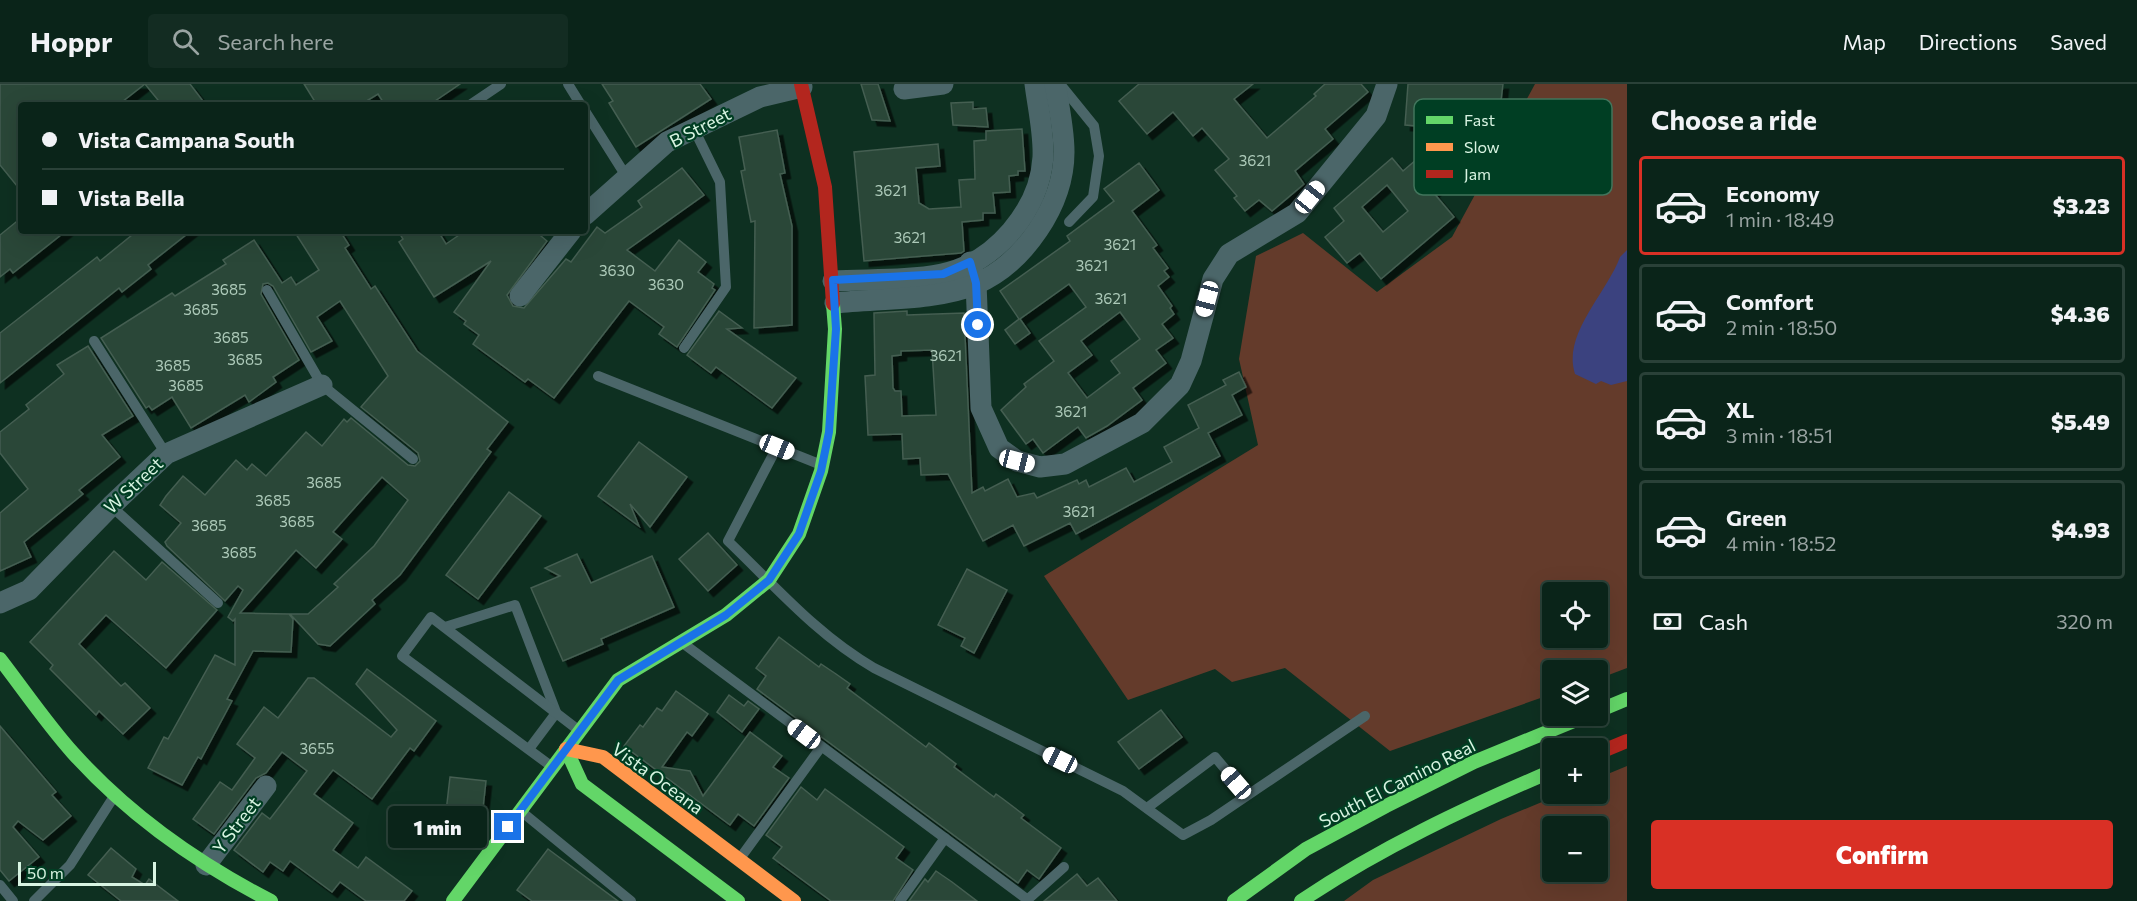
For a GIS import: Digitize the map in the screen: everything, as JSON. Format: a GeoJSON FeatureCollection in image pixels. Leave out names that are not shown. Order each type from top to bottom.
{"type":"FeatureCollection","features":[{"type":"Feature","properties":{"kind":"street"},"geometry":{"type":"LineString","coordinates":[[904,89],[943,84]]}},
{"type":"Feature","properties":{"kind":"street"},"geometry":{"type":"LineString","coordinates":[[833,280],[943,274],[970,262],[1005,239],[1022,217],[1034,195],[1043,156],[1035,84]]}},
{"type":"Feature","properties":{"kind":"street"},"geometry":{"type":"LineString","coordinates":[[835,303],[930,294],[976,283],[1001,268],[1036,234],[1061,178],[1064,153],[1055,84]]}},
{"type":"Feature","properties":{"kind":"street"},"geometry":{"type":"LineString","coordinates":[[970,262],[976,283],[981,408],[999,448],[1017,461],[1040,467],[1065,464],[1142,423],[1180,385],[1191,361],[1213,279],[1218,270],[1229,255],[1297,213],[1376,116],[1387,84]]}},
{"type":"Feature","properties":{"kind":"street"},"geometry":{"type":"LineString","coordinates":[[460,896],[618,680],[726,615],[769,580],[799,534],[822,465],[829,432],[835,303],[825,187],[802,86]]}},
{"type":"Feature","properties":{"kind":"street","name":"B Street"},"geometry":{"type":"LineString","coordinates":[[588,212],[666,142],[760,97],[802,86]]}},
{"type":"Feature","properties":{"kind":"street"},"geometry":{"type":"LineString","coordinates":[[520,296],[569,234]]}},
{"type":"Feature","properties":{"kind":"street","name":"W Street"},"geometry":{"type":"LineString","coordinates":[[0,603],[29,590],[111,506],[166,454],[322,385]]}},
{"type":"Feature","properties":{"kind":"street"},"geometry":{"type":"LineString","coordinates":[[0,659],[73,753],[115,795],[206,865],[271,901]]}},
{"type":"Feature","properties":{"kind":"street"},"geometry":{"type":"LineString","coordinates":[[1608,707],[1627,699]]}},
{"type":"Feature","properties":{"kind":"street","name":"South El Camino Real"},"geometry":{"type":"LineString","coordinates":[[1234,901],[1306,849],[1386,806],[1474,762],[1562,726]]}},
{"type":"Feature","properties":{"kind":"street"},"geometry":{"type":"LineString","coordinates":[[1608,749],[1627,741]]}},
{"type":"Feature","properties":{"kind":"street"},"geometry":{"type":"LineString","coordinates":[[566,749],[582,784],[738,901]]}},
{"type":"Feature","properties":{"kind":"street","name":"Vista Oceana"},"geometry":{"type":"LineString","coordinates":[[566,749],[603,757],[794,901]]}},
{"type":"Feature","properties":{"kind":"street"},"geometry":{"type":"LineString","coordinates":[[1301,901],[1330,880],[1402,841],[1494,795],[1542,775]]}},
{"type":"Feature","properties":{"kind":"street","name":"Y Street"},"geometry":{"type":"LineString","coordinates":[[206,865],[266,786]]}},
{"type":"Feature","properties":{"kind":"lane"},"geometry":{"type":"LineString","coordinates":[[474,102],[501,84]]}},
{"type":"Feature","properties":{"kind":"lane"},"geometry":{"type":"LineString","coordinates":[[568,84],[579,102]]}},
{"type":"Feature","properties":{"kind":"lane"},"geometry":{"type":"LineString","coordinates":[[1060,84],[1094,126],[1099,156],[1093,197],[1069,222]]}},
{"type":"Feature","properties":{"kind":"lane"},"geometry":{"type":"LineString","coordinates":[[588,116],[626,176]]}},
{"type":"Feature","properties":{"kind":"lane"},"geometry":{"type":"LineString","coordinates":[[684,348],[726,287],[720,182],[694,129]]}},
{"type":"Feature","properties":{"kind":"lane"},"geometry":{"type":"LineString","coordinates":[[267,291],[322,385],[413,459]]}},
{"type":"Feature","properties":{"kind":"lane"},"geometry":{"type":"LineString","coordinates":[[94,341],[166,454]]}},
{"type":"Feature","properties":{"kind":"lane"},"geometry":{"type":"LineString","coordinates":[[598,376],[822,465]]}},
{"type":"Feature","properties":{"kind":"lane"},"geometry":{"type":"LineString","coordinates":[[777,447],[728,541],[811,624],[844,651],[1123,791],[1183,835],[1365,716]]}},
{"type":"Feature","properties":{"kind":"lane"},"geometry":{"type":"LineString","coordinates":[[111,506],[218,603]]}},
{"type":"Feature","properties":{"kind":"lane"},"geometry":{"type":"LineString","coordinates":[[445,627],[515,605],[556,713]]}},
{"type":"Feature","properties":{"kind":"lane"},"geometry":{"type":"LineString","coordinates":[[553,767],[402,656],[431,617],[580,731]]}},
{"type":"Feature","properties":{"kind":"lane"},"geometry":{"type":"LineString","coordinates":[[681,642],[1027,900],[1064,867]]}},
{"type":"Feature","properties":{"kind":"lane"},"geometry":{"type":"LineString","coordinates":[[529,749],[556,713]]}},
{"type":"Feature","properties":{"kind":"lane"},"geometry":{"type":"LineString","coordinates":[[739,860],[821,747]]}},
{"type":"Feature","properties":{"kind":"lane"},"geometry":{"type":"LineString","coordinates":[[1147,808],[1215,757],[1247,795]]}},
{"type":"Feature","properties":{"kind":"lane"},"geometry":{"type":"LineString","coordinates":[[34,901],[70,865],[115,795]]}},
{"type":"Feature","properties":{"kind":"lane"},"geometry":{"type":"LineString","coordinates":[[520,811],[631,901]]}},
{"type":"Feature","properties":{"kind":"lane"},"geometry":{"type":"LineString","coordinates":[[900,901],[945,838]]}},
{"type":"Feature","properties":{"kind":"lane"},"geometry":{"type":"LineString","coordinates":[[0,885],[13,901]]}},
{"type":"Feature","properties":{"kind":"shaded area"},"geometry":{"type":"Polygon","coordinates":[[[1535,84],[1627,84],[1627,668],[1608,675],[1608,660],[1542,660],[1542,698],[1390,751],[1285,668],[1232,682],[1215,669],[1128,700],[1044,576],[1258,445],[1239,359],[1256,256],[1303,233],[1377,292],[1452,237],[1475,195],[1612,195],[1612,99],[1527,99],[1535,84]]]}},
{"type":"Feature","properties":{"kind":"shaded area"},"geometry":{"type":"Polygon","coordinates":[[[1627,766],[1627,901],[1344,901],[1373,880],[1542,802],[1542,804],[1608,804],[1608,774],[1627,766]]]}},
{"type":"Feature","properties":{"kind":"water"},"geometry":{"type":"Polygon","coordinates":[[[1627,250],[1627,381],[1611,385],[1601,381],[1596,384],[1575,374],[1573,359],[1575,344],[1588,314],[1620,257],[1627,250]]]}},
{"type":"Feature","properties":{"kind":"building"},"geometry":{"type":"Polygon","coordinates":[[[0,84],[145,84],[122,102],[18,102],[18,187],[0,165],[0,84]]]}},
{"type":"Feature","properties":{"kind":"building"},"geometry":{"type":"Polygon","coordinates":[[[145,84],[190,84],[204,102],[160,102],[145,84]]]}},
{"type":"Feature","properties":{"kind":"building"},"geometry":{"type":"Polygon","coordinates":[[[304,84],[460,84],[433,102],[383,102],[378,94],[365,102],[315,102],[304,84]]]}},
{"type":"Feature","properties":{"kind":"building"},"geometry":{"type":"Polygon","coordinates":[[[602,84],[700,84],[711,99],[636,147],[609,103],[613,101],[602,84]]]}},
{"type":"Feature","properties":{"kind":"building"},"geometry":{"type":"Polygon","coordinates":[[[861,84],[878,84],[890,121],[872,120],[861,84]]]}},
{"type":"Feature","properties":{"kind":"building"},"geometry":{"type":"Polygon","coordinates":[[[1139,84],[1253,84],[1234,99],[1267,138],[1316,96],[1314,94],[1325,84],[1361,84],[1368,92],[1325,129],[1333,139],[1295,171],[1304,184],[1272,211],[1259,200],[1245,211],[1234,198],[1237,196],[1215,170],[1229,159],[1202,128],[1193,136],[1173,112],[1147,134],[1119,101],[1139,84]]]}},
{"type":"Feature","properties":{"kind":"building"},"geometry":{"type":"Polygon","coordinates":[[[1408,84],[1503,84],[1501,99],[1414,99],[1414,126],[1405,125],[1408,84]]]}},
{"type":"Feature","properties":{"kind":"building"},"geometry":{"type":"Polygon","coordinates":[[[973,102],[973,109],[986,108],[988,127],[953,125],[951,103],[973,102]]]}},
{"type":"Feature","properties":{"kind":"building"},"geometry":{"type":"Polygon","coordinates":[[[1022,129],[1025,171],[1018,171],[1018,175],[1009,176],[1010,192],[993,193],[995,213],[983,213],[983,220],[962,222],[964,251],[864,261],[854,152],[938,144],[940,166],[916,168],[919,203],[929,209],[961,207],[959,180],[975,179],[974,141],[986,140],[986,131],[1022,129]]]}},
{"type":"Feature","properties":{"kind":"building"},"geometry":{"type":"Polygon","coordinates":[[[777,130],[785,173],[780,174],[792,226],[792,325],[754,328],[755,221],[751,222],[741,171],[745,170],[739,137],[777,130]]]}},
{"type":"Feature","properties":{"kind":"building"},"geometry":{"type":"Polygon","coordinates":[[[1392,158],[1403,171],[1414,162],[1414,195],[1436,195],[1454,217],[1381,279],[1360,253],[1347,263],[1325,237],[1344,221],[1334,208],[1392,158]],[[1387,185],[1362,207],[1383,232],[1408,211],[1387,185]]]}},
{"type":"Feature","properties":{"kind":"building"},"geometry":{"type":"Polygon","coordinates":[[[1139,163],[1159,190],[1132,211],[1157,245],[1153,248],[1168,268],[1164,271],[1169,277],[1158,286],[1172,306],[1170,308],[1174,314],[1162,324],[1173,338],[1156,350],[1166,363],[1133,388],[1142,400],[1107,426],[1086,438],[1078,427],[1043,453],[1033,439],[1026,444],[1001,410],[1026,387],[1024,384],[1054,361],[1039,341],[1086,307],[1069,284],[1020,319],[1030,333],[1015,344],[1005,330],[1019,319],[1000,291],[1070,241],[1067,236],[1114,201],[1104,189],[1139,163]],[[1120,312],[1081,341],[1092,355],[1068,373],[1087,398],[1120,373],[1111,361],[1140,339],[1120,312]]]}},
{"type":"Feature","properties":{"kind":"building"},"geometry":{"type":"Polygon","coordinates":[[[682,168],[704,195],[627,250],[655,271],[679,240],[706,262],[698,272],[714,284],[712,288],[715,290],[677,347],[659,334],[664,327],[629,301],[554,398],[528,379],[525,382],[473,344],[479,335],[464,324],[466,321],[454,312],[491,261],[434,297],[399,242],[403,239],[400,234],[440,234],[446,244],[461,234],[539,234],[547,241],[507,295],[513,306],[524,308],[566,259],[571,262],[597,227],[605,233],[642,207],[638,201],[682,168]]]}},
{"type":"Feature","properties":{"kind":"building"},"geometry":{"type":"Polygon","coordinates":[[[18,220],[18,234],[62,234],[13,273],[10,269],[0,277],[0,235],[18,220]]]}},
{"type":"Feature","properties":{"kind":"building"},"geometry":{"type":"Polygon","coordinates":[[[133,234],[187,234],[148,265],[151,269],[122,292],[119,288],[0,383],[0,333],[97,257],[100,261],[133,234]]]}},
{"type":"Feature","properties":{"kind":"building"},"geometry":{"type":"Polygon","coordinates":[[[296,234],[342,234],[349,245],[345,248],[371,289],[375,286],[417,351],[508,422],[487,449],[491,452],[400,575],[372,600],[375,604],[330,646],[318,644],[290,614],[308,614],[338,587],[334,584],[374,546],[408,500],[382,477],[333,532],[342,539],[316,568],[296,550],[240,613],[289,614],[293,619],[291,652],[253,651],[227,699],[232,701],[201,759],[198,757],[182,785],[148,768],[164,737],[168,739],[215,655],[235,665],[235,619],[233,621],[228,617],[243,590],[238,586],[225,601],[167,546],[165,542],[181,523],[160,505],[166,496],[183,476],[205,495],[236,460],[247,470],[252,464],[266,476],[306,432],[322,446],[344,419],[347,422],[351,418],[408,465],[415,466],[420,461],[418,453],[361,407],[388,376],[340,301],[317,317],[332,341],[311,352],[273,286],[268,283],[263,284],[261,294],[299,360],[273,377],[276,382],[249,402],[245,395],[191,428],[172,397],[152,410],[149,406],[146,408],[101,338],[172,293],[175,296],[226,264],[223,260],[254,240],[282,283],[291,277],[296,285],[319,270],[296,234]]]}},
{"type":"Feature","properties":{"kind":"building"},"geometry":{"type":"Polygon","coordinates":[[[719,311],[742,328],[727,329],[796,378],[772,408],[716,367],[711,373],[687,355],[719,311]]]}},
{"type":"Feature","properties":{"kind":"building"},"geometry":{"type":"Polygon","coordinates":[[[907,311],[907,315],[964,313],[972,493],[983,487],[985,491],[1008,479],[1017,497],[1034,493],[1037,498],[1077,480],[1079,484],[1086,480],[1089,487],[1126,468],[1134,482],[1172,462],[1164,447],[1199,428],[1188,405],[1226,385],[1223,380],[1239,372],[1246,387],[1232,395],[1242,415],[1208,433],[1220,456],[1076,534],[1070,523],[1024,546],[1013,525],[983,541],[948,474],[921,475],[920,458],[903,459],[902,434],[868,435],[865,376],[875,375],[874,313],[907,311]],[[932,350],[901,351],[901,355],[892,356],[893,388],[895,391],[901,391],[902,416],[936,415],[932,350]]]}},
{"type":"Feature","properties":{"kind":"building"},"geometry":{"type":"Polygon","coordinates":[[[88,346],[133,416],[102,435],[120,457],[79,490],[83,494],[24,542],[31,557],[0,571],[0,513],[28,489],[0,453],[0,432],[29,409],[26,405],[64,374],[57,365],[88,346]]]}},
{"type":"Feature","properties":{"kind":"building"},"geometry":{"type":"Polygon","coordinates":[[[639,442],[687,477],[650,527],[630,504],[639,526],[598,496],[639,442]]]}},
{"type":"Feature","properties":{"kind":"building"},"geometry":{"type":"Polygon","coordinates":[[[509,492],[541,516],[478,599],[446,575],[509,492]]]}},
{"type":"Feature","properties":{"kind":"building"},"geometry":{"type":"Polygon","coordinates":[[[708,533],[737,565],[708,591],[679,559],[708,533]]]}},
{"type":"Feature","properties":{"kind":"building"},"geometry":{"type":"Polygon","coordinates":[[[114,551],[146,580],[162,562],[217,610],[166,668],[106,615],[79,644],[121,686],[125,683],[150,708],[123,734],[99,711],[96,715],[50,669],[53,665],[30,642],[114,551]]]}},
{"type":"Feature","properties":{"kind":"building"},"geometry":{"type":"Polygon","coordinates":[[[577,554],[591,583],[652,556],[674,607],[601,639],[603,644],[563,661],[531,588],[560,576],[545,568],[577,554]]]}},
{"type":"Feature","properties":{"kind":"building"},"geometry":{"type":"Polygon","coordinates":[[[967,569],[1007,590],[974,653],[961,646],[965,638],[938,625],[967,569]]]}},
{"type":"Feature","properties":{"kind":"building"},"geometry":{"type":"Polygon","coordinates":[[[779,637],[819,667],[821,664],[850,684],[847,688],[926,747],[929,743],[956,764],[954,767],[994,797],[996,794],[1003,799],[1024,815],[1021,818],[1061,848],[1039,879],[1027,870],[1018,883],[757,689],[766,676],[756,668],[779,637]]]}},
{"type":"Feature","properties":{"kind":"building"},"geometry":{"type":"Polygon","coordinates":[[[367,669],[436,721],[414,751],[410,748],[372,799],[333,770],[314,794],[353,823],[333,850],[358,868],[366,857],[412,891],[404,901],[366,901],[340,882],[332,892],[290,861],[283,871],[270,862],[263,872],[234,850],[262,813],[270,819],[307,771],[282,752],[266,773],[256,778],[214,834],[193,819],[220,782],[232,790],[255,758],[237,744],[264,707],[278,718],[308,678],[314,678],[391,737],[397,730],[356,684],[367,669]]]}},
{"type":"Feature","properties":{"kind":"building"},"geometry":{"type":"Polygon","coordinates":[[[676,691],[708,714],[692,736],[687,732],[662,767],[690,771],[703,796],[750,732],[782,756],[773,767],[789,778],[754,826],[738,814],[730,825],[624,746],[640,725],[643,727],[657,708],[662,711],[676,691]]]}},
{"type":"Feature","properties":{"kind":"building"},"geometry":{"type":"Polygon","coordinates":[[[729,695],[744,706],[748,701],[759,709],[742,732],[717,712],[729,695]]]}},
{"type":"Feature","properties":{"kind":"building"},"geometry":{"type":"Polygon","coordinates":[[[1161,710],[1182,737],[1139,769],[1118,742],[1161,710]]]}},
{"type":"Feature","properties":{"kind":"building"},"geometry":{"type":"Polygon","coordinates":[[[0,726],[56,792],[52,795],[71,816],[43,840],[18,821],[13,827],[39,857],[9,881],[0,870],[0,726]]]}},
{"type":"Feature","properties":{"kind":"building"},"geometry":{"type":"Polygon","coordinates":[[[450,777],[486,781],[482,817],[446,812],[450,777]]]}},
{"type":"Feature","properties":{"kind":"building"},"geometry":{"type":"Polygon","coordinates":[[[801,787],[817,800],[825,789],[904,847],[896,858],[913,870],[893,901],[831,901],[773,858],[782,847],[766,835],[801,787]]]}},
{"type":"Feature","properties":{"kind":"building"},"geometry":{"type":"Polygon","coordinates":[[[111,848],[136,869],[132,877],[145,885],[149,879],[178,901],[121,901],[88,875],[111,848]]]}},
{"type":"Feature","properties":{"kind":"building"},"geometry":{"type":"Polygon","coordinates":[[[548,849],[618,901],[532,901],[517,890],[548,849]]]}},
{"type":"Feature","properties":{"kind":"building"},"geometry":{"type":"Polygon","coordinates":[[[936,871],[977,901],[909,901],[925,879],[928,882],[936,871]]]}},
{"type":"Feature","properties":{"kind":"building"},"geometry":{"type":"Polygon","coordinates":[[[1077,874],[1087,886],[1098,878],[1117,901],[1044,901],[1077,874]]]}},
{"type":"Feature","properties":{"kind":"traffic: fast"},"geometry":{"type":"LineString","coordinates":[[453,901],[618,680],[726,615],[769,580],[799,534],[821,471],[829,432],[835,329],[833,304]]}},
{"type":"Feature","properties":{"kind":"traffic: fast"},"geometry":{"type":"LineString","coordinates":[[0,659],[63,742],[117,797],[191,854],[271,901]]}},
{"type":"Feature","properties":{"kind":"traffic: fast"},"geometry":{"type":"LineString","coordinates":[[1608,707],[1627,699]]}},
{"type":"Feature","properties":{"kind":"traffic: fast"},"geometry":{"type":"LineString","coordinates":[[1234,901],[1306,849],[1386,806],[1474,762],[1562,726]]}},
{"type":"Feature","properties":{"kind":"traffic: fast"},"geometry":{"type":"LineString","coordinates":[[566,749],[582,784],[738,901]]}},
{"type":"Feature","properties":{"kind":"traffic: fast"},"geometry":{"type":"LineString","coordinates":[[1301,901],[1392,846],[1487,799],[1542,775]]}},
{"type":"Feature","properties":{"kind":"traffic: slow"},"geometry":{"type":"LineString","coordinates":[[566,749],[603,757],[794,901]]}},
{"type":"Feature","properties":{"kind":"traffic: jam"},"geometry":{"type":"LineString","coordinates":[[801,84],[825,187],[833,304]]}},
{"type":"Feature","properties":{"kind":"traffic: jam"},"geometry":{"type":"LineString","coordinates":[[1608,749],[1627,741]]}},
{"type":"Feature","properties":{"kind":"route"},"geometry":{"type":"LineString","coordinates":[[508,827],[618,680],[726,615],[769,580],[799,534],[821,471],[829,432],[836,329],[833,280],[908,278],[943,274],[961,268],[970,262],[976,283],[978,325]]}}]}
